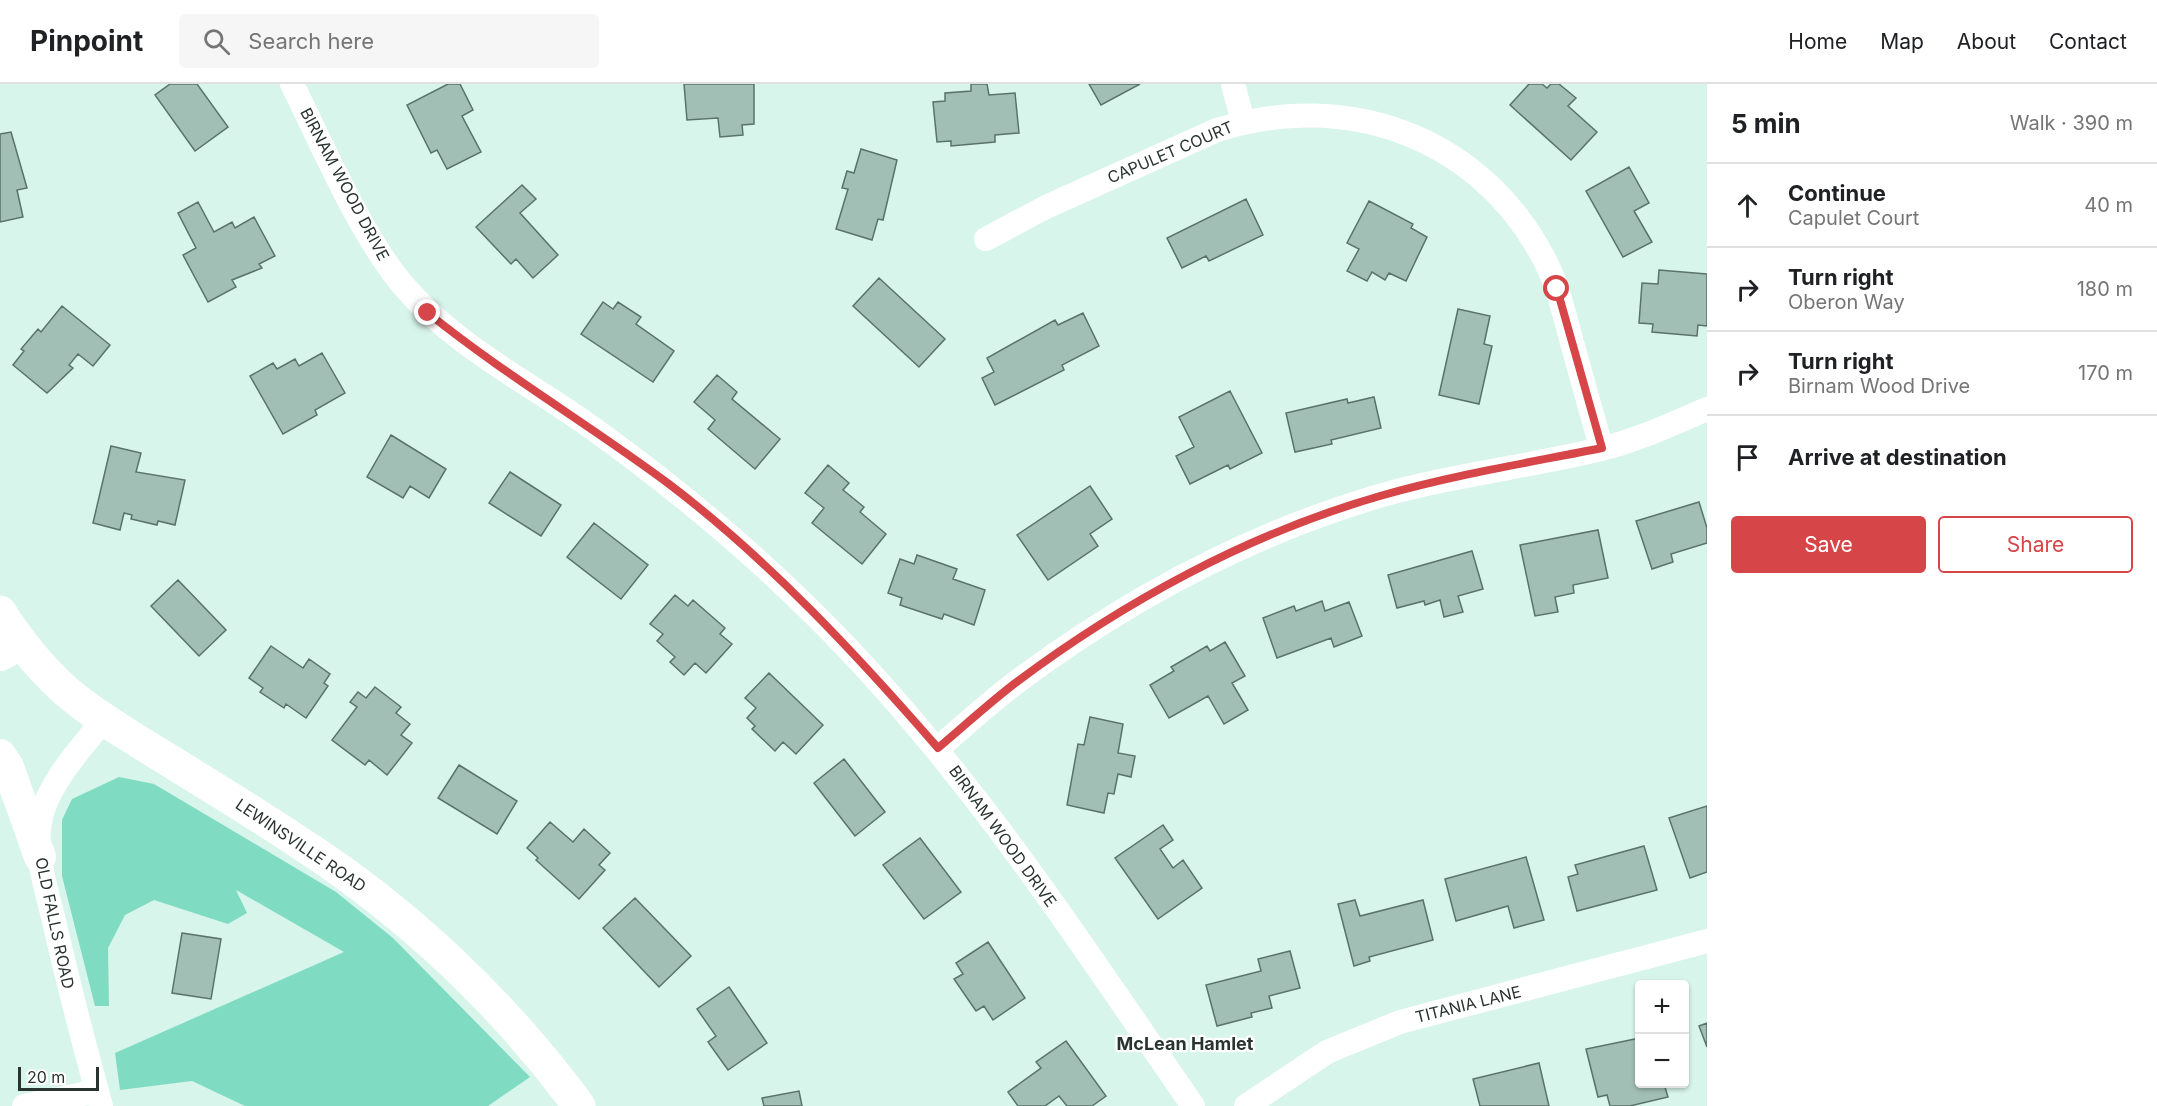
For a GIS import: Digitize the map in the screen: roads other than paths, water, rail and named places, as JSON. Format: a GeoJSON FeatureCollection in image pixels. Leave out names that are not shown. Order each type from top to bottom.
{"type":"FeatureCollection","features":[{"type":"Feature","properties":{"kind":"main road","name":"LEWINSVILLE ROAD"},"geometry":{"type":"LineString","coordinates":[[0,612],[10,650],[104,719],[305,846],[382,900],[451,962],[515,1028],[579,1106]]}},
{"type":"Feature","properties":{"kind":"street","name":"BIRNAM WOOD DRIVE"},"geometry":{"type":"LineString","coordinates":[[291,84],[365,227],[400,282],[428,313],[476,352],[592,428],[670,485],[753,555],[819,618],[938,748],[1066,923],[1193,1106]]}},
{"type":"Feature","properties":{"kind":"street"},"geometry":{"type":"LineString","coordinates":[[1233,84],[1243,122]]}},
{"type":"Feature","properties":{"kind":"street","name":"CAPULET COURT"},"geometry":{"type":"LineString","coordinates":[[986,239],[1046,207],[1217,130],[1243,122],[1304,114],[1344,116],[1386,125],[1424,140],[1459,160],[1496,191],[1522,221],[1542,254],[1557,289],[1602,448]]}},
{"type":"Feature","properties":{"kind":"street"},"geometry":{"type":"LineString","coordinates":[[938,748],[1013,685],[1083,636],[1153,592],[1215,560],[1295,525],[1378,497],[1461,475],[1602,448],[1658,431],[1707,410]]}},
{"type":"Feature","properties":{"kind":"street","name":"OLD FALLS ROAD"},"geometry":{"type":"LineString","coordinates":[[99,1098],[72,1003],[40,857],[42,813],[54,786],[104,719]]}},
{"type":"Feature","properties":{"kind":"street"},"geometry":{"type":"LineString","coordinates":[[0,755],[8,767],[40,857]]}},
{"type":"Feature","properties":{"kind":"street","name":"TITANIA LANE"},"geometry":{"type":"LineString","coordinates":[[1246,1106],[1327,1052],[1400,1022],[1707,942]]}},
{"type":"Feature","properties":{"kind":"street"},"geometry":{"type":"LineString","coordinates":[[24,1106],[99,1098]]}},
{"type":"Feature","properties":{"kind":"district","name":"McLean Hamlet"},"geometry":{"type":"Point","coordinates":[1185,1043]}}]}
